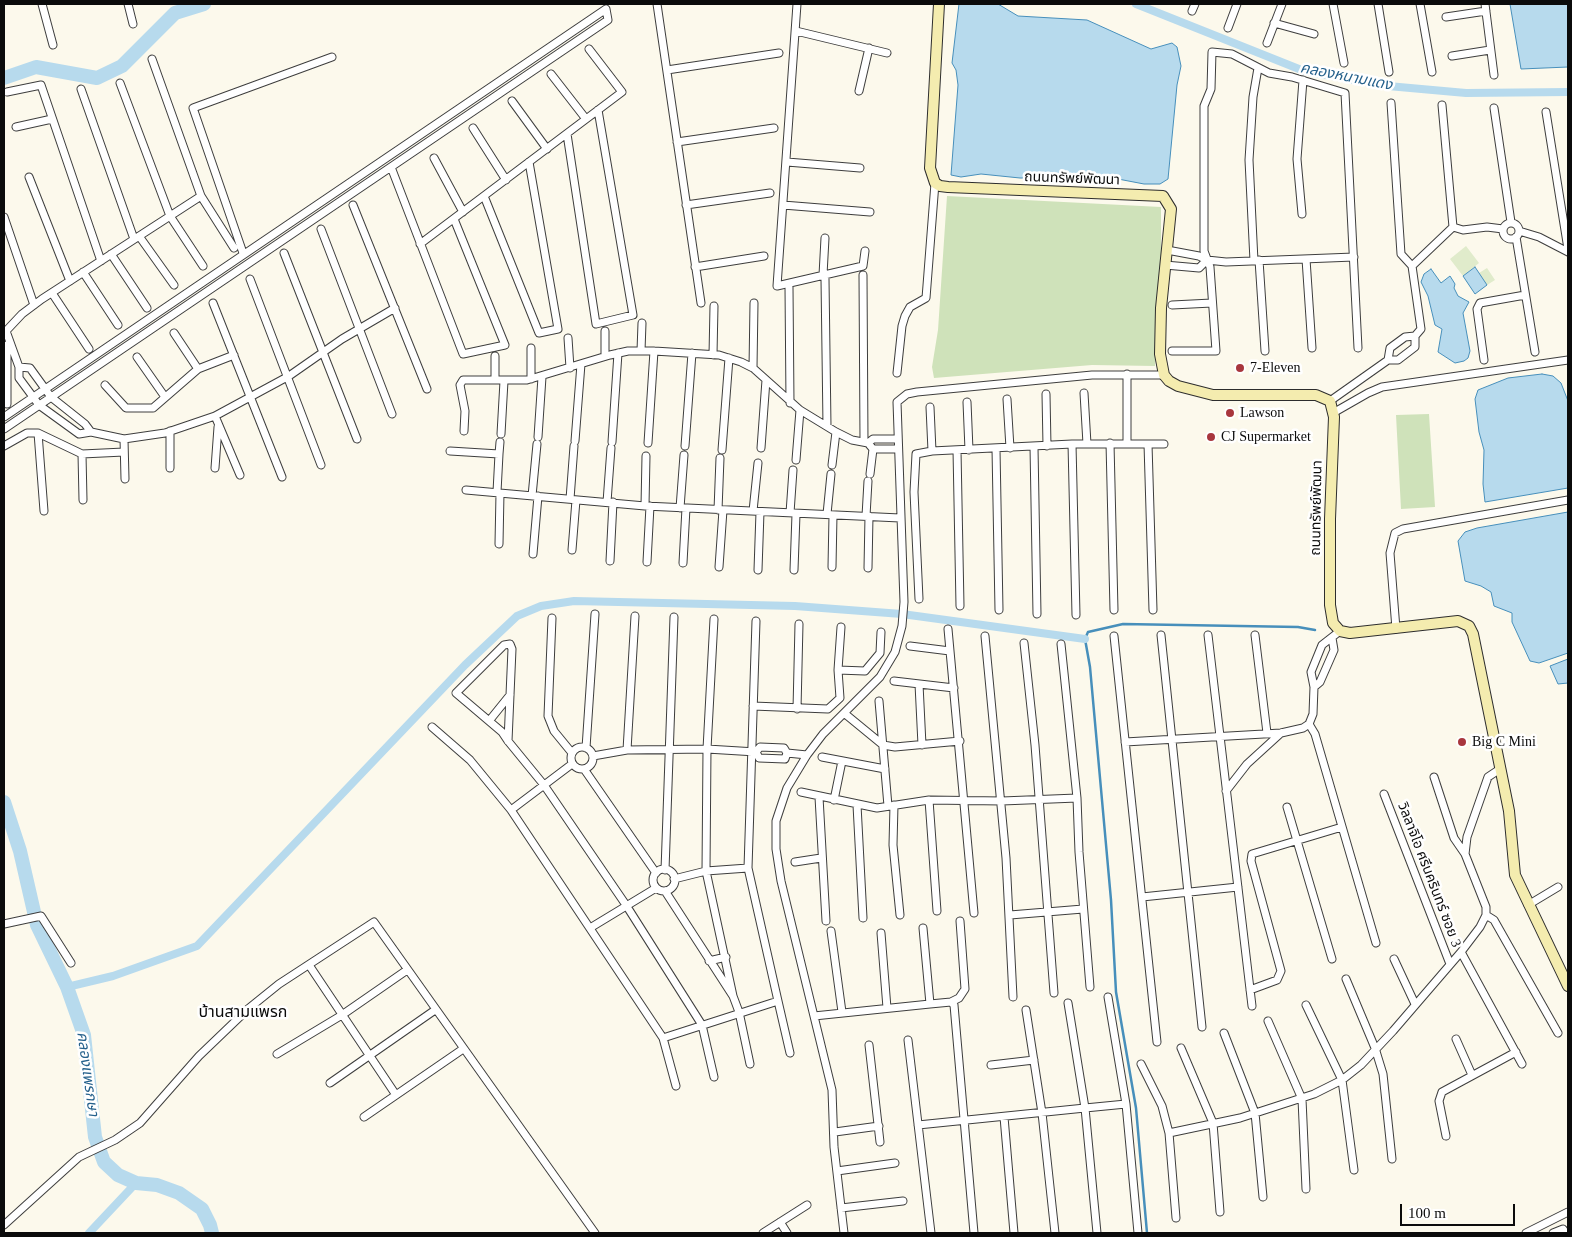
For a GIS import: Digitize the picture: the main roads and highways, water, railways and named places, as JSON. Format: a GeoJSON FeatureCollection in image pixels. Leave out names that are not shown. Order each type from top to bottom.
{"type":"FeatureCollection","features":[{"type":"Feature","properties":{"kind":"water"},"geometry":{"type":"Polygon","coordinates":[[[959,4],[998,4],[1018,16],[1087,20],[1151,49],[1172,43],[1177,47],[1181,66],[1177,85],[1168,179],[1160,184],[1144,184],[1118,179],[1020,178],[981,174],[961,177],[951,175],[958,85],[956,70],[952,63],[959,4]]]}},
{"type":"Feature","properties":{"kind":"water"},"geometry":{"type":"Polygon","coordinates":[[[1510,4],[1568,4],[1568,67],[1521,69],[1510,4]]]}},
{"type":"Feature","properties":{"kind":"water"},"geometry":{"type":"Polygon","coordinates":[[[1475,267],[1487,285],[1475,294],[1463,276],[1475,267]]]}},
{"type":"Feature","properties":{"kind":"water"},"geometry":{"type":"Polygon","coordinates":[[[1431,269],[1441,283],[1450,276],[1455,284],[1454,288],[1458,296],[1469,302],[1463,313],[1470,351],[1468,358],[1464,361],[1455,363],[1438,352],[1442,329],[1435,325],[1428,296],[1421,282],[1424,274],[1431,269]]]}},
{"type":"Feature","properties":{"kind":"water"},"geometry":{"type":"Polygon","coordinates":[[[1542,374],[1553,376],[1561,383],[1568,401],[1568,488],[1485,502],[1483,484],[1484,450],[1479,432],[1475,399],[1478,390],[1508,378],[1542,374]]]}},
{"type":"Feature","properties":{"kind":"water"},"geometry":{"type":"Polygon","coordinates":[[[1568,512],[1568,653],[1539,663],[1530,661],[1512,622],[1512,613],[1494,606],[1491,592],[1481,586],[1465,581],[1458,541],[1465,532],[1477,528],[1568,512]]]}},
{"type":"Feature","properties":{"kind":"water"},"geometry":{"type":"Polygon","coordinates":[[[1568,659],[1568,683],[1558,684],[1550,666],[1568,659]]]}},
{"type":"Feature","properties":{"kind":"waterway"},"geometry":{"type":"LineString","coordinates":[[4,78],[36,67],[97,78],[122,66],[175,13],[204,4]]}},
{"type":"Feature","properties":{"kind":"waterway","name":"คลองหนามแดง"},"geometry":{"type":"LineString","coordinates":[[1136,4],[1304,71],[1388,86],[1466,93],[1568,92]]}},
{"type":"Feature","properties":{"kind":"waterway"},"geometry":{"type":"LineString","coordinates":[[67,987],[113,976],[197,946],[465,665],[517,616],[541,606],[574,601],[795,606],[902,614],[1085,639]]}},
{"type":"Feature","properties":{"kind":"waterway"},"geometry":{"type":"LineString","coordinates":[[1147,1233],[1136,1108],[1116,992],[1111,900],[1090,667],[1085,639],[1088,632],[1123,624],[1298,627],[1315,630]]}},
{"type":"Feature","properties":{"kind":"waterway","name":"คลองแพรกษา"},"geometry":{"type":"LineString","coordinates":[[4,802],[20,851],[37,925],[67,987],[84,1035],[95,1137],[104,1162],[118,1175],[136,1183],[157,1185],[179,1193],[202,1209],[212,1233]]}},
{"type":"Feature","properties":{"kind":"waterway"},"geometry":{"type":"LineString","coordinates":[[89,1233],[136,1183]]}},
{"type":"Feature","properties":{"kind":"place","name":"7-Eleven"},"geometry":{"type":"Point","coordinates":[1240,368]}},
{"type":"Feature","properties":{"kind":"place","name":"Lawson"},"geometry":{"type":"Point","coordinates":[1230,413]}},
{"type":"Feature","properties":{"kind":"place","name":"CJ Supermarket"},"geometry":{"type":"Point","coordinates":[1211,437]}},
{"type":"Feature","properties":{"kind":"place","name":"Big C Mini"},"geometry":{"type":"Point","coordinates":[1462,742]}},
{"type":"Feature","properties":{"kind":"district","name":"บ้านสามแพรก"},"geometry":{"type":"Point","coordinates":[243,1013]}}]}
